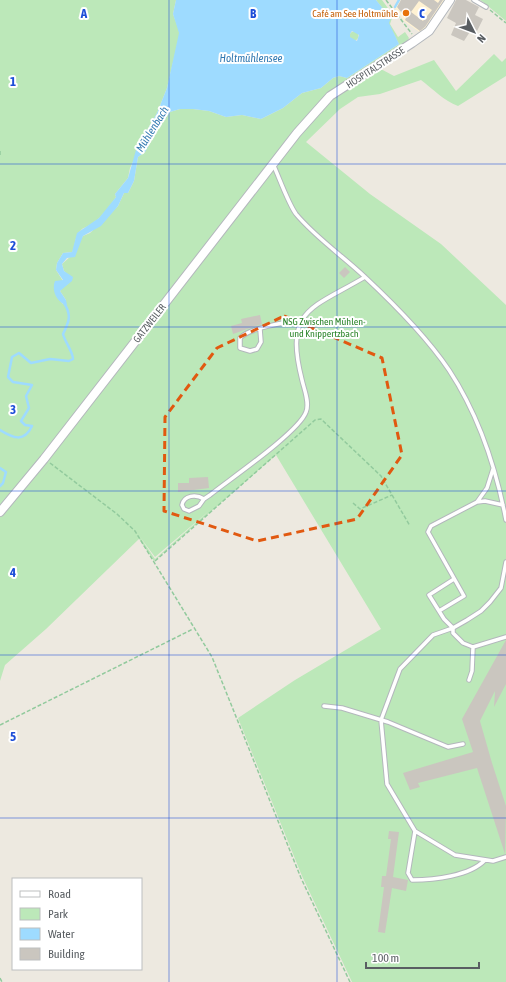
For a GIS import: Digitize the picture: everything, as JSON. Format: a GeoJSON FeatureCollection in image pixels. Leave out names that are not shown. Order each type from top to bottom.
{"type":"FeatureCollection","features":[{"type":"Feature","properties":{"kind":"street","name":"HOSPITALSTRASSE"},"geometry":{"type":"LineString","coordinates":[[297,133],[330,96],[429,31],[450,0]]}},
{"type":"Feature","properties":{"kind":"street","name":"GATZWEILER"},"geometry":{"type":"LineString","coordinates":[[0,512],[44,459],[297,133]]}},
{"type":"Feature","properties":{"kind":"lane"},"geometry":{"type":"LineString","coordinates":[[474,0],[486,7]]}},
{"type":"Feature","properties":{"kind":"lane"},"geometry":{"type":"LineString","coordinates":[[272,164],[295,213],[343,259],[365,277],[424,337],[449,370],[470,407],[494,468],[506,520]]}},
{"type":"Feature","properties":{"kind":"lane"},"geometry":{"type":"LineString","coordinates":[[204,499],[200,496],[190,496],[184,498],[182,505],[184,509],[189,511],[199,506],[204,499],[288,434],[306,413],[307,403],[296,354],[297,331],[300,321],[307,311],[365,277]]}},
{"type":"Feature","properties":{"kind":"lane"},"geometry":{"type":"LineString","coordinates":[[260,329],[261,342],[257,349],[250,351],[240,348],[239,342],[242,335],[260,329],[300,321]]}},
{"type":"Feature","properties":{"kind":"lane"},"geometry":{"type":"LineString","coordinates":[[477,502],[487,488],[494,468]]}},
{"type":"Feature","properties":{"kind":"lane"},"geometry":{"type":"LineString","coordinates":[[439,611],[464,596],[428,532],[431,526],[477,502],[485,501],[503,505]]}},
{"type":"Feature","properties":{"kind":"lane"},"geometry":{"type":"LineString","coordinates":[[503,505],[506,511]]}},
{"type":"Feature","properties":{"kind":"lane"},"geometry":{"type":"LineString","coordinates":[[501,588],[506,562]]}},
{"type":"Feature","properties":{"kind":"lane"},"geometry":{"type":"LineString","coordinates":[[454,579],[429,595],[452,628],[453,633],[462,643],[473,647],[506,637]]}},
{"type":"Feature","properties":{"kind":"lane"},"geometry":{"type":"LineString","coordinates":[[506,586],[501,588],[481,611],[452,628],[433,635],[400,669],[380,720],[387,784],[415,831],[455,855],[492,861],[506,857]]}},
{"type":"Feature","properties":{"kind":"lane"},"geometry":{"type":"LineString","coordinates":[[469,680],[472,670],[473,647]]}},
{"type":"Feature","properties":{"kind":"lane"},"geometry":{"type":"LineString","coordinates":[[324,706],[342,708],[380,720],[448,747],[463,744]]}},
{"type":"Feature","properties":{"kind":"lane"},"geometry":{"type":"LineString","coordinates":[[415,831],[408,873],[412,880],[434,880],[447,877],[479,866],[485,860]]}},
{"type":"Feature","properties":{"kind":"path"},"geometry":{"type":"LineString","coordinates":[[386,0],[416,40]]}},
{"type":"Feature","properties":{"kind":"path"},"geometry":{"type":"LineString","coordinates":[[486,7],[506,23]]}},
{"type":"Feature","properties":{"kind":"path"},"geometry":{"type":"LineString","coordinates":[[0,151],[0,156]]}},
{"type":"Feature","properties":{"kind":"path"},"geometry":{"type":"LineString","coordinates":[[155,561],[315,420],[321,419],[381,476],[410,526]]}},
{"type":"Feature","properties":{"kind":"path"},"geometry":{"type":"LineString","coordinates":[[44,459],[117,514],[135,531],[155,561],[212,657],[301,878],[350,982]]}},
{"type":"Feature","properties":{"kind":"path"},"geometry":{"type":"LineString","coordinates":[[353,503],[360,509],[392,495]]}},
{"type":"Feature","properties":{"kind":"path"},"geometry":{"type":"LineString","coordinates":[[0,725],[194,628]]}},
{"type":"Feature","properties":{"kind":"path"},"geometry":{"type":"LineString","coordinates":[[0,978],[2,982]]}},
{"type":"Feature","properties":{"kind":"highlighted area"},"geometry":{"type":"Polygon","coordinates":[[[284,316],[382,358],[402,455],[357,519],[257,541],[164,511],[165,417],[217,348],[284,316]]]}},
{"type":"Feature","properties":{"kind":"shaded area"},"geometry":{"type":"Polygon","coordinates":[[[401,0],[447,0],[428,27],[421,33],[404,21],[395,8],[401,0]]]}},
{"type":"Feature","properties":{"kind":"green space","name":"NSG Zwischen Mühlen- und Knippertzbach"},"geometry":{"type":"Polygon","coordinates":[[[0,0],[176,0],[173,14],[180,33],[167,88],[157,113],[130,168],[128,178],[115,194],[116,197],[103,214],[79,232],[72,252],[63,253],[57,263],[56,270],[63,281],[58,281],[54,288],[57,297],[63,304],[66,300],[60,291],[68,275],[64,271],[62,264],[71,256],[83,236],[90,233],[118,206],[124,193],[128,193],[134,181],[138,157],[145,152],[150,138],[170,112],[180,109],[193,109],[209,111],[226,117],[242,115],[261,119],[283,108],[302,93],[321,88],[333,78],[339,76],[347,78],[399,44],[388,23],[390,18],[376,0],[382,0],[393,15],[390,24],[398,37],[405,32],[409,38],[407,42],[352,86],[379,68],[394,76],[434,60],[456,91],[494,54],[502,62],[506,58],[506,76],[458,106],[443,98],[421,80],[380,94],[358,97],[340,109],[306,142],[370,194],[441,244],[506,305],[506,982],[352,982],[302,876],[238,718],[295,680],[381,629],[276,455],[154,561],[139,539],[46,629],[5,665],[0,681],[0,512],[140,332],[0,507],[0,0]],[[210,510],[155,557],[140,537],[155,559],[210,510]]]}},
{"type":"Feature","properties":{"kind":"green space"},"geometry":{"type":"Polygon","coordinates":[[[480,0],[506,0],[506,21],[483,2],[480,0]]]}},
{"type":"Feature","properties":{"kind":"green space"},"geometry":{"type":"Polygon","coordinates":[[[354,31],[359,36],[354,41],[349,36],[354,31]]]}},
{"type":"Feature","properties":{"kind":"water","name":"Holtmühlensee"},"geometry":{"type":"Polygon","coordinates":[[[176,0],[376,0],[386,12],[388,10],[392,15],[389,23],[399,44],[347,78],[339,76],[333,78],[321,88],[302,93],[283,108],[261,119],[242,115],[226,117],[209,111],[193,109],[180,109],[170,112],[150,138],[145,152],[138,157],[134,181],[128,193],[124,193],[118,206],[101,226],[83,236],[75,257],[67,258],[62,264],[64,271],[73,277],[72,281],[60,291],[66,300],[67,305],[63,304],[54,292],[55,281],[63,280],[56,270],[57,263],[63,253],[72,252],[77,233],[99,218],[116,197],[115,194],[128,178],[136,150],[157,113],[167,88],[179,33],[173,14],[176,0]],[[352,31],[350,37],[357,41],[359,35],[352,31]]]}},
{"type":"Feature","properties":{"kind":"building"},"geometry":{"type":"Polygon","coordinates":[[[401,0],[434,0],[438,3],[440,0],[443,0],[425,27],[420,31],[405,20],[406,18],[397,7],[401,0]],[[419,1],[411,12],[423,21],[432,10],[419,1]]]}},
{"type":"Feature","properties":{"kind":"building"},"geometry":{"type":"Polygon","coordinates":[[[456,0],[466,0],[479,7],[475,15],[483,19],[477,31],[473,27],[464,41],[451,35],[456,23],[447,18],[456,0]]]}},
{"type":"Feature","properties":{"kind":"building"},"geometry":{"type":"Polygon","coordinates":[[[345,267],[350,272],[344,278],[339,273],[345,267]]]}},
{"type":"Feature","properties":{"kind":"building"},"geometry":{"type":"Polygon","coordinates":[[[260,315],[262,324],[233,334],[231,326],[242,323],[241,319],[260,315]]]}},
{"type":"Feature","properties":{"kind":"building"},"geometry":{"type":"Polygon","coordinates":[[[208,477],[209,488],[178,492],[178,483],[189,483],[189,478],[208,477]]]}},
{"type":"Feature","properties":{"kind":"building"},"geometry":{"type":"Polygon","coordinates":[[[506,640],[506,684],[494,707],[495,691],[480,721],[506,806],[505,854],[477,768],[418,783],[420,787],[410,790],[403,773],[473,752],[462,719],[506,640]]]}},
{"type":"Feature","properties":{"kind":"building"},"geometry":{"type":"Polygon","coordinates":[[[389,831],[399,832],[393,877],[408,880],[406,891],[392,888],[385,933],[378,932],[384,887],[381,887],[382,876],[386,876],[391,839],[388,839],[389,831]]]}},
{"type":"Feature","properties":{"kind":"waterway","name":"Mühlenbach"},"geometry":{"type":"LineString","coordinates":[[395,7],[399,0]]}},
{"type":"Feature","properties":{"kind":"waterway","name":"Mühlenbach"},"geometry":{"type":"LineString","coordinates":[[0,430],[14,437],[22,437],[32,426],[25,425],[21,421],[29,408],[26,396],[32,385],[13,382],[8,377],[12,357],[19,353],[31,363],[50,359],[69,361],[73,359],[72,353],[63,334],[69,318],[68,311],[64,303]]}},
{"type":"Feature","properties":{"kind":"waterway","name":"Mühlenbach"},"geometry":{"type":"LineString","coordinates":[[0,468],[6,472],[3,483],[0,486]]}},
{"type":"Feature","properties":{"kind":"place","name":"Café am See Holtmühle"},"geometry":{"type":"Point","coordinates":[406,13]}}]}
